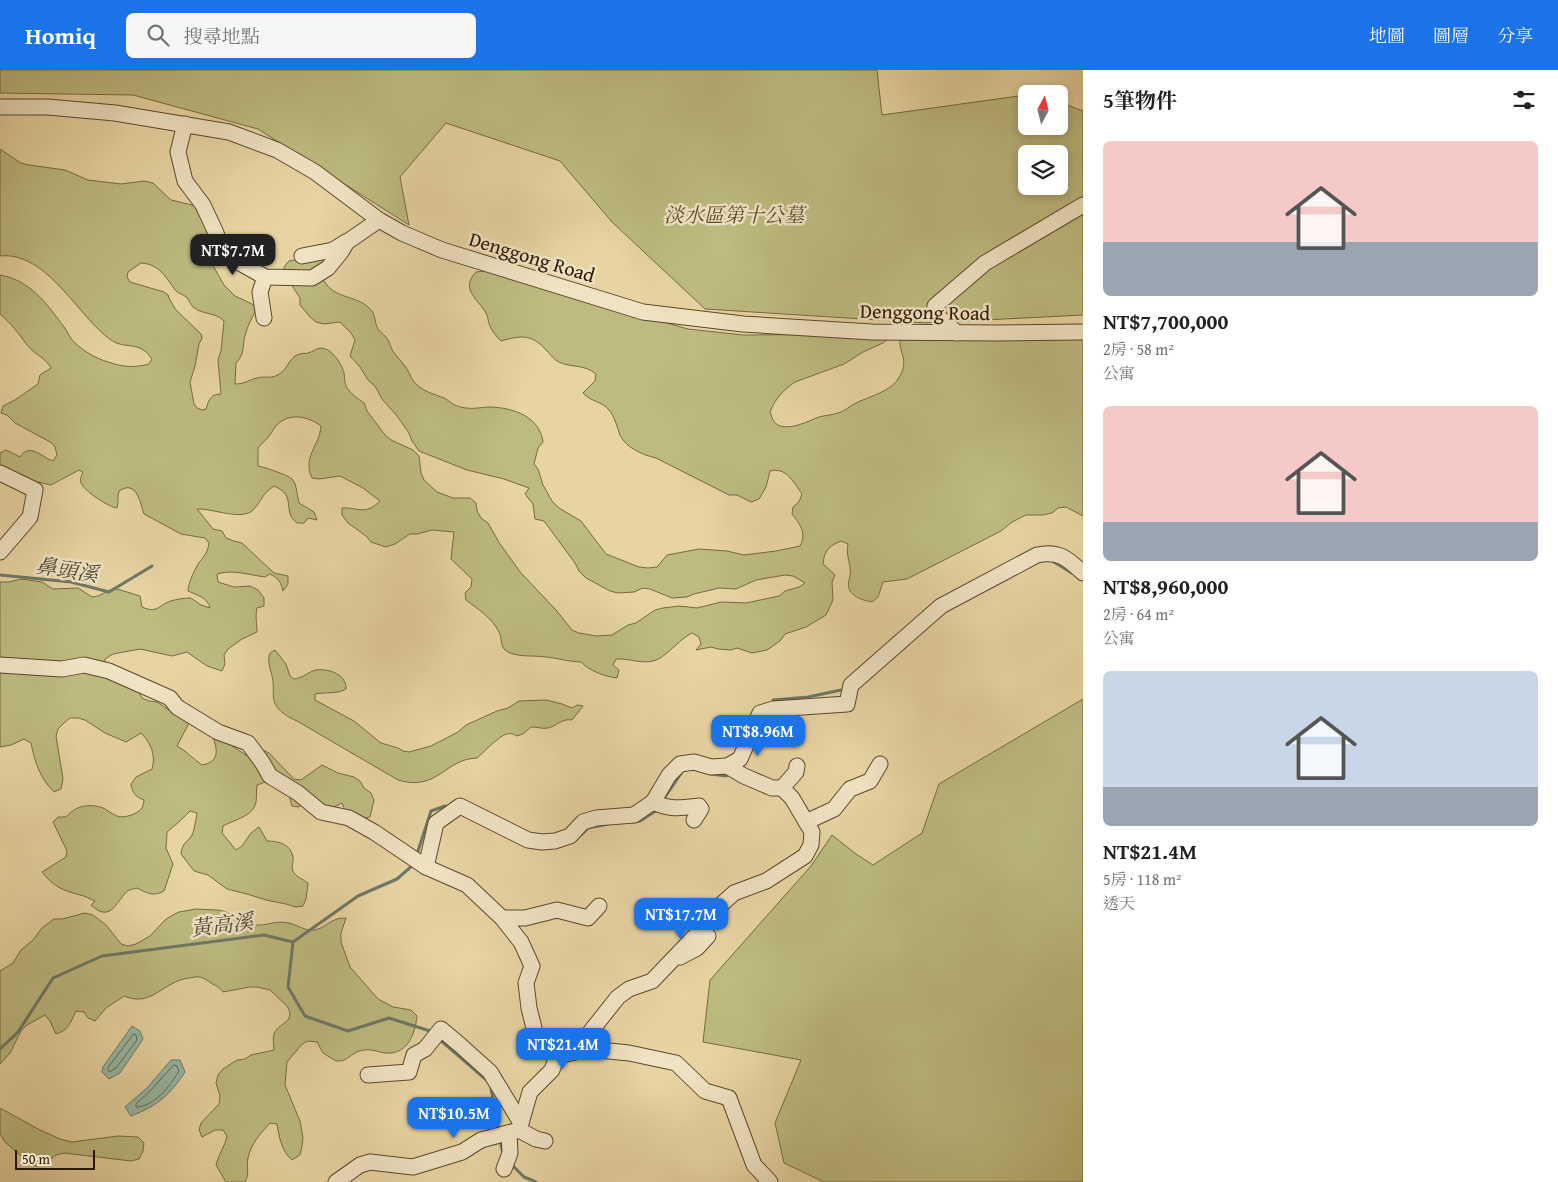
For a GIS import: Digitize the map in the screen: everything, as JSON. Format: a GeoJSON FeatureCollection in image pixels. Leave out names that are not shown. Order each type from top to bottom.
{"type":"FeatureCollection","features":[{"type":"Feature","properties":{"kind":"street","name":"Denggong Road"},"geometry":{"type":"LineString","coordinates":[[0,107],[48,107],[115,113],[230,132],[277,150],[314,172],[379,220],[402,233],[442,250],[643,312],[752,324],[872,332],[1083,332]]}},
{"type":"Feature","properties":{"kind":"street"},"geometry":{"type":"LineString","coordinates":[[185,124],[178,152],[185,181],[203,205],[216,233],[222,253],[265,277],[312,278],[328,268],[347,242]]}},
{"type":"Feature","properties":{"kind":"street"},"geometry":{"type":"LineString","coordinates":[[957,333],[934,312],[935,306],[985,263],[1083,204]]}},
{"type":"Feature","properties":{"kind":"street"},"geometry":{"type":"LineString","coordinates":[[302,256],[333,250],[379,220]]}},
{"type":"Feature","properties":{"kind":"street"},"geometry":{"type":"LineString","coordinates":[[264,318],[260,292],[265,277]]}},
{"type":"Feature","properties":{"kind":"street"},"geometry":{"type":"LineString","coordinates":[[0,473],[35,490],[30,517],[0,552]]}},
{"type":"Feature","properties":{"kind":"street"},"geometry":{"type":"LineString","coordinates":[[426,867],[436,823],[460,806],[528,840],[542,842],[554,841],[570,836],[583,822],[596,818],[634,814],[653,802],[669,775],[680,764],[694,762],[711,767],[727,766],[740,759],[760,713],[773,709],[847,704],[851,685],[942,606],[1037,555],[1048,552],[1058,554],[1071,561],[1083,573]]}},
{"type":"Feature","properties":{"kind":"street"},"geometry":{"type":"LineString","coordinates":[[0,665],[62,669],[84,665],[109,671],[170,698],[177,707],[218,732],[248,743],[270,776],[298,793],[321,812],[349,818],[374,832],[426,867],[468,885],[502,918],[521,942],[532,966],[526,983],[529,1008],[535,1032],[545,1046],[557,1056]]}},
{"type":"Feature","properties":{"kind":"street"},"geometry":{"type":"LineString","coordinates":[[806,822],[834,809],[850,789],[870,781],[880,764]]}},
{"type":"Feature","properties":{"kind":"street"},"geometry":{"type":"LineString","coordinates":[[589,1049],[591,1031],[618,997],[629,989],[652,981],[697,934],[703,921],[734,893],[766,881],[805,856],[811,845],[812,832],[792,798],[782,788],[772,788],[744,776],[727,766]]}},
{"type":"Feature","properties":{"kind":"street"},"geometry":{"type":"LineString","coordinates":[[782,788],[796,772],[797,766]]}},
{"type":"Feature","properties":{"kind":"street"},"geometry":{"type":"LineString","coordinates":[[653,802],[664,807],[682,808],[699,806],[701,808],[694,820]]}},
{"type":"Feature","properties":{"kind":"street"},"geometry":{"type":"LineString","coordinates":[[502,918],[526,918],[557,910],[588,918],[599,906]]}},
{"type":"Feature","properties":{"kind":"street"},"geometry":{"type":"LineString","coordinates":[[668,964],[697,948],[708,936]]}},
{"type":"Feature","properties":{"kind":"street"},"geometry":{"type":"LineString","coordinates":[[368,1075],[409,1072],[414,1055],[426,1049],[441,1029],[490,1072],[516,1128],[536,1139],[544,1141]]}},
{"type":"Feature","properties":{"kind":"street"},"geometry":{"type":"LineString","coordinates":[[557,1056],[589,1049],[630,1053],[676,1063],[705,1091],[729,1098],[754,1165],[770,1182]]}},
{"type":"Feature","properties":{"kind":"street"},"geometry":{"type":"LineString","coordinates":[[504,1169],[516,1128],[530,1092],[552,1070],[557,1056]]}},
{"type":"Feature","properties":{"kind":"street"},"geometry":{"type":"LineString","coordinates":[[336,1182],[360,1165],[370,1162],[413,1167],[462,1152],[481,1140],[516,1128]]}},
{"type":"Feature","properties":{"kind":"green space","name":"淡水區第十公墓"},"geometry":{"type":"Polygon","coordinates":[[[0,70],[877,70],[882,115],[1018,96],[1018,135],[1068,135],[1068,105],[1083,111],[1083,315],[926,323],[705,309],[612,222],[560,161],[446,123],[400,177],[409,225],[258,129],[133,95],[0,93],[0,70]]]}},
{"type":"Feature","properties":{"kind":"green space"},"geometry":{"type":"Polygon","coordinates":[[[0,149],[21,163],[65,170],[88,180],[121,184],[144,181],[153,183],[171,200],[196,206],[216,246],[212,264],[224,285],[235,296],[252,304],[257,309],[246,332],[243,350],[236,363],[235,384],[260,377],[278,375],[297,355],[320,348],[329,351],[341,365],[347,388],[364,403],[367,411],[385,435],[391,440],[413,450],[419,456],[421,473],[424,480],[437,492],[453,498],[470,498],[476,503],[477,511],[481,518],[488,523],[500,544],[521,573],[572,630],[579,633],[596,636],[612,635],[628,625],[636,623],[655,610],[679,606],[697,608],[721,602],[746,603],[779,596],[785,591],[805,583],[793,576],[785,575],[756,580],[736,589],[719,588],[687,597],[672,598],[643,588],[634,592],[618,593],[610,591],[586,578],[544,521],[535,519],[533,504],[525,494],[529,488],[504,479],[467,470],[419,451],[397,416],[350,356],[355,340],[351,333],[340,322],[324,324],[316,322],[300,305],[300,298],[285,275],[284,267],[289,261],[331,257],[322,276],[326,284],[337,293],[365,304],[372,311],[378,329],[387,339],[414,382],[420,387],[444,398],[454,405],[468,408],[491,407],[508,409],[531,420],[541,433],[543,442],[538,448],[534,464],[552,501],[559,508],[581,521],[606,554],[639,567],[657,567],[667,555],[699,549],[727,551],[744,555],[800,546],[803,533],[792,514],[793,507],[799,502],[802,494],[789,476],[776,470],[770,471],[766,487],[759,499],[751,502],[737,495],[729,495],[656,458],[640,453],[626,444],[609,410],[583,393],[595,381],[596,374],[583,367],[557,361],[542,345],[526,337],[501,341],[497,337],[490,327],[486,313],[470,288],[471,278],[476,272],[485,271],[688,329],[743,335],[894,334],[883,343],[863,352],[844,364],[795,382],[787,388],[777,399],[770,412],[775,422],[783,427],[836,414],[892,386],[900,376],[904,365],[900,340],[1083,338],[1083,516],[1066,507],[1058,508],[1052,513],[1043,515],[1026,515],[1012,522],[1001,531],[907,579],[883,582],[878,597],[872,602],[858,598],[851,593],[848,585],[850,571],[847,553],[848,544],[841,541],[828,550],[824,559],[823,564],[835,575],[832,582],[833,600],[826,615],[806,627],[785,634],[780,641],[767,650],[752,653],[737,648],[731,650],[711,647],[696,650],[701,644],[699,637],[692,633],[667,653],[653,661],[616,659],[613,665],[619,670],[617,678],[597,673],[581,662],[519,655],[505,650],[502,646],[500,634],[493,622],[466,600],[465,593],[471,587],[472,579],[451,559],[454,532],[432,530],[410,534],[395,544],[386,547],[371,542],[348,523],[342,515],[342,508],[366,510],[375,506],[380,501],[363,488],[340,476],[312,478],[309,471],[310,457],[321,426],[304,418],[292,417],[286,419],[276,426],[258,448],[258,466],[290,477],[294,481],[299,503],[314,512],[317,520],[308,518],[304,523],[297,523],[290,514],[288,499],[285,494],[274,486],[249,513],[235,514],[197,509],[213,529],[222,531],[226,538],[242,543],[274,573],[288,576],[288,584],[283,591],[279,581],[270,574],[265,577],[235,572],[217,574],[218,582],[234,587],[250,586],[258,590],[264,598],[264,606],[257,608],[257,632],[242,639],[228,649],[224,655],[225,664],[222,671],[207,666],[187,652],[172,656],[140,649],[113,654],[105,659],[105,667],[138,691],[142,698],[157,702],[172,712],[195,720],[189,723],[177,746],[202,765],[208,764],[216,755],[213,737],[227,742],[248,756],[263,750],[269,753],[294,779],[301,780],[322,765],[360,781],[364,788],[371,793],[374,800],[370,817],[355,820],[348,818],[342,803],[330,809],[304,801],[299,807],[292,806],[288,792],[271,780],[257,785],[256,802],[252,811],[223,826],[222,833],[236,850],[259,827],[267,841],[287,846],[293,857],[293,871],[308,883],[303,906],[296,907],[227,889],[208,875],[194,871],[181,854],[183,846],[191,837],[195,826],[197,813],[190,811],[167,832],[166,848],[173,864],[164,891],[153,894],[137,888],[129,890],[113,908],[104,912],[91,905],[95,901],[59,887],[42,872],[66,857],[67,851],[53,822],[58,817],[66,817],[74,810],[83,806],[98,806],[120,817],[140,810],[144,800],[135,794],[131,784],[136,777],[152,769],[152,749],[141,733],[126,742],[105,733],[85,720],[70,718],[58,729],[56,736],[63,779],[61,789],[54,792],[39,770],[31,743],[24,739],[11,745],[0,747],[0,582],[21,579],[42,582],[53,589],[78,588],[92,597],[114,588],[140,596],[142,607],[151,610],[171,601],[188,598],[210,608],[205,599],[188,591],[192,576],[207,552],[209,543],[205,538],[181,534],[144,514],[137,494],[130,488],[119,491],[117,508],[103,502],[83,487],[81,476],[83,472],[79,470],[51,485],[34,481],[23,475],[0,473],[0,453],[6,450],[20,457],[28,451],[32,451],[53,461],[57,455],[52,443],[15,423],[7,415],[1,413],[3,406],[38,384],[40,375],[51,368],[46,361],[30,348],[0,314],[0,275],[20,282],[37,294],[73,341],[99,359],[123,366],[139,366],[149,364],[152,359],[142,349],[122,345],[111,340],[99,330],[47,274],[33,264],[17,257],[0,256],[0,149]],[[141,263],[128,272],[127,277],[130,282],[164,292],[168,295],[176,310],[201,334],[202,338],[190,382],[194,404],[197,408],[206,409],[211,398],[221,394],[218,360],[221,351],[224,321],[217,316],[193,307],[184,295],[176,291],[162,272],[148,264],[141,263]]]}},
{"type":"Feature","properties":{"kind":"green space"},"geometry":{"type":"Polygon","coordinates":[[[275,650],[286,664],[290,676],[294,679],[316,670],[331,671],[340,676],[346,684],[346,689],[315,694],[315,700],[354,721],[381,743],[403,751],[409,752],[431,746],[458,732],[466,725],[508,708],[519,701],[546,700],[572,708],[577,705],[583,706],[572,720],[562,721],[548,728],[531,727],[523,734],[517,736],[506,734],[477,758],[456,764],[432,779],[412,783],[398,780],[278,709],[273,696],[273,681],[269,662],[270,653],[275,650]]]}},
{"type":"Feature","properties":{"kind":"green space"},"geometry":{"type":"Polygon","coordinates":[[[1083,699],[1083,1182],[824,1182],[784,1163],[775,1123],[801,1060],[703,1042],[710,980],[811,866],[832,835],[873,865],[922,833],[939,784],[1083,699]]]}},
{"type":"Feature","properties":{"kind":"green space"},"geometry":{"type":"Polygon","coordinates":[[[196,909],[223,911],[251,924],[284,922],[311,930],[316,930],[340,918],[346,918],[341,933],[341,942],[350,967],[378,999],[393,1007],[411,1010],[417,1016],[412,1037],[404,1047],[393,1053],[362,1050],[343,1060],[336,1061],[323,1053],[317,1042],[308,1041],[302,1044],[287,1062],[285,1085],[300,1121],[303,1138],[300,1155],[292,1160],[289,1157],[282,1144],[277,1124],[270,1123],[251,1148],[245,1182],[226,1182],[216,1165],[227,1136],[223,1130],[215,1130],[202,1137],[199,1130],[201,1123],[219,1104],[220,1096],[216,1083],[218,1075],[223,1069],[237,1060],[274,1050],[274,1034],[289,1019],[290,1012],[287,1006],[270,990],[250,987],[223,992],[204,979],[196,977],[180,980],[142,999],[124,996],[106,1008],[95,1021],[88,1018],[84,1012],[76,1011],[66,1028],[56,1034],[45,1015],[27,1025],[21,1031],[10,1053],[0,1064],[0,971],[13,963],[21,950],[33,940],[42,928],[54,919],[62,919],[85,913],[93,915],[106,925],[121,944],[128,946],[150,936],[166,919],[173,915],[196,909]]]}},
{"type":"Feature","properties":{"kind":"green space"},"geometry":{"type":"Polygon","coordinates":[[[0,1108],[60,1139],[72,1142],[118,1136],[138,1137],[144,1143],[143,1151],[139,1159],[131,1161],[64,1153],[56,1155],[43,1165],[36,1166],[30,1164],[5,1142],[0,1134],[0,1108]]]}},
{"type":"Feature","properties":{"kind":"water"},"geometry":{"type":"Polygon","coordinates":[[[132,1026],[140,1031],[143,1039],[120,1073],[109,1079],[102,1072],[103,1067],[132,1026]]]}},
{"type":"Feature","properties":{"kind":"water"},"geometry":{"type":"Polygon","coordinates":[[[171,1060],[180,1060],[185,1072],[168,1093],[156,1104],[131,1116],[125,1107],[147,1088],[171,1060]]]}},
{"type":"Feature","properties":{"kind":"waterway"},"geometry":{"type":"LineString","coordinates":[[1054,562],[1072,573]]}},
{"type":"Feature","properties":{"kind":"waterway","name":"鼻頭溪"},"geometry":{"type":"LineString","coordinates":[[0,575],[71,582],[109,592],[152,566]]}},
{"type":"Feature","properties":{"kind":"waterway"},"geometry":{"type":"LineString","coordinates":[[773,700],[808,697],[841,690]]}},
{"type":"Feature","properties":{"kind":"waterway"},"geometry":{"type":"LineString","coordinates":[[755,744],[767,717]]}},
{"type":"Feature","properties":{"kind":"waterway"},"geometry":{"type":"LineString","coordinates":[[663,800],[682,772]]}},
{"type":"Feature","properties":{"kind":"waterway"},"geometry":{"type":"LineString","coordinates":[[711,774],[726,776],[729,774]]}},
{"type":"Feature","properties":{"kind":"waterway"},"geometry":{"type":"LineString","coordinates":[[417,854],[431,811],[445,806]]}},
{"type":"Feature","properties":{"kind":"waterway"},"geometry":{"type":"LineString","coordinates":[[634,822],[640,821],[657,810]]}},
{"type":"Feature","properties":{"kind":"waterway"},"geometry":{"type":"LineString","coordinates":[[582,834],[588,828],[608,824]]}},
{"type":"Feature","properties":{"kind":"waterway"},"geometry":{"type":"LineString","coordinates":[[293,942],[358,896],[397,879],[413,865]]}},
{"type":"Feature","properties":{"kind":"waterway","name":"黃高溪"},"geometry":{"type":"LineString","coordinates":[[0,1049],[18,1032],[53,978],[102,956],[264,935],[293,942]]}},
{"type":"Feature","properties":{"kind":"waterway","name":"黃高溪"},"geometry":{"type":"LineString","coordinates":[[293,942],[288,987],[305,1016],[348,1031],[389,1018],[433,1033]]}},
{"type":"Feature","properties":{"kind":"waterway","name":"黃高溪"},"geometry":{"type":"LineString","coordinates":[[439,1039],[490,1083],[499,1131]]}},
{"type":"Feature","properties":{"kind":"waterway","name":"黃高溪"},"geometry":{"type":"LineString","coordinates":[[500,1140],[503,1154]]}},
{"type":"Feature","properties":{"kind":"waterway","name":"黃高溪"},"geometry":{"type":"LineString","coordinates":[[511,1164],[524,1177],[536,1182]]}}]}
